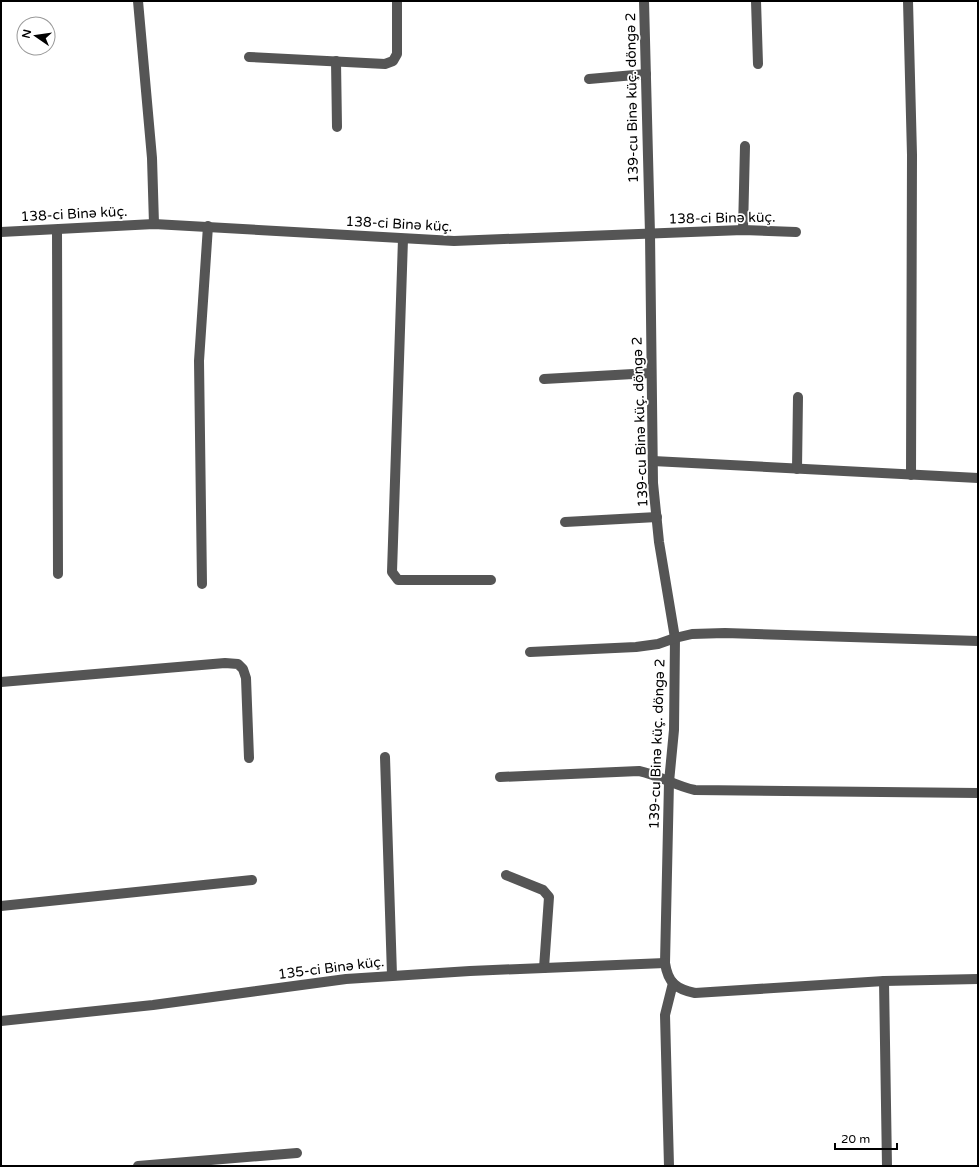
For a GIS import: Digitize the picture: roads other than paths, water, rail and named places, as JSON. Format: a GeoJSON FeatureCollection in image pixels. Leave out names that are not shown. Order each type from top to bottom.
{"type":"FeatureCollection","features":[{"type":"Feature","properties":{"kind":"street"},"geometry":{"type":"LineString","coordinates":[[138,1],[152,158],[154,224]]}},
{"type":"Feature","properties":{"kind":"street"},"geometry":{"type":"LineString","coordinates":[[249,57],[385,64],[393,61],[397,54],[398,1]]}},
{"type":"Feature","properties":{"kind":"street","name":"139-cu Binə küç. döngə 2"},"geometry":{"type":"LineString","coordinates":[[644,1],[650,234],[652,461],[657,517],[675,638],[674,730],[669,782],[665,963],[666,973],[673,983]]}},
{"type":"Feature","properties":{"kind":"street"},"geometry":{"type":"LineString","coordinates":[[756,1],[758,64]]}},
{"type":"Feature","properties":{"kind":"street"},"geometry":{"type":"LineString","coordinates":[[908,1],[912,155],[911,475]]}},
{"type":"Feature","properties":{"kind":"street"},"geometry":{"type":"LineString","coordinates":[[336,61],[337,127]]}},
{"type":"Feature","properties":{"kind":"street"},"geometry":{"type":"LineString","coordinates":[[589,79],[646,74]]}},
{"type":"Feature","properties":{"kind":"street"},"geometry":{"type":"LineString","coordinates":[[743,230],[745,146]]}},
{"type":"Feature","properties":{"kind":"street","name":"138-ci Binə küç."},"geometry":{"type":"LineString","coordinates":[[1,232],[154,224],[454,241],[743,230],[796,232]]}},
{"type":"Feature","properties":{"kind":"street"},"geometry":{"type":"LineString","coordinates":[[202,584],[199,361],[208,226]]}},
{"type":"Feature","properties":{"kind":"street"},"geometry":{"type":"LineString","coordinates":[[57,230],[58,574]]}},
{"type":"Feature","properties":{"kind":"street"},"geometry":{"type":"LineString","coordinates":[[403,239],[392,572],[398,580],[491,580]]}},
{"type":"Feature","properties":{"kind":"street"},"geometry":{"type":"LineString","coordinates":[[544,379],[652,373]]}},
{"type":"Feature","properties":{"kind":"street"},"geometry":{"type":"LineString","coordinates":[[797,470],[798,397]]}},
{"type":"Feature","properties":{"kind":"street"},"geometry":{"type":"LineString","coordinates":[[652,461],[797,470],[978,478]]}},
{"type":"Feature","properties":{"kind":"street"},"geometry":{"type":"LineString","coordinates":[[565,522],[657,517]]}},
{"type":"Feature","properties":{"kind":"street"},"geometry":{"type":"LineString","coordinates":[[530,652],[636,647],[658,644],[692,634],[724,632],[978,641]]}},
{"type":"Feature","properties":{"kind":"street"},"geometry":{"type":"LineString","coordinates":[[1,682],[225,663],[238,664],[243,669],[246,678],[249,758]]}},
{"type":"Feature","properties":{"kind":"street"},"geometry":{"type":"LineString","coordinates":[[385,757],[392,975]]}},
{"type":"Feature","properties":{"kind":"street"},"geometry":{"type":"LineString","coordinates":[[500,777],[639,771],[653,774],[669,782],[695,790],[978,794]]}},
{"type":"Feature","properties":{"kind":"street"},"geometry":{"type":"LineString","coordinates":[[506,875],[543,890],[549,897],[544,968]]}},
{"type":"Feature","properties":{"kind":"street"},"geometry":{"type":"LineString","coordinates":[[1,906],[252,880]]}},
{"type":"Feature","properties":{"kind":"street","name":"135-ci Binə küç."},"geometry":{"type":"LineString","coordinates":[[1,1021],[153,1006],[346,979],[392,975],[665,963]]}},
{"type":"Feature","properties":{"kind":"street"},"geometry":{"type":"LineString","coordinates":[[669,1166],[665,1015],[673,983],[682,990],[695,992],[884,981],[978,979]]}},
{"type":"Feature","properties":{"kind":"street"},"geometry":{"type":"LineString","coordinates":[[884,981],[887,1166]]}},
{"type":"Feature","properties":{"kind":"street"},"geometry":{"type":"LineString","coordinates":[[138,1166],[297,1153]]}}]}
